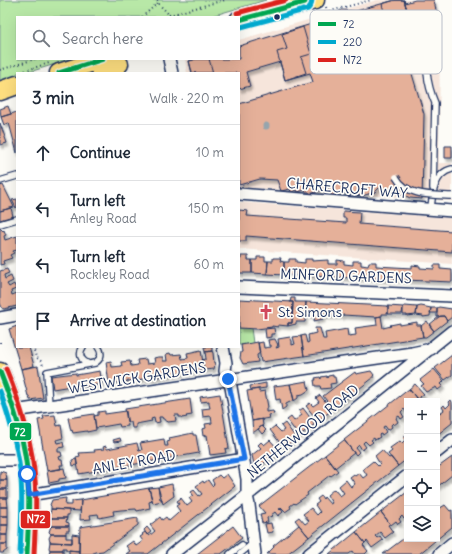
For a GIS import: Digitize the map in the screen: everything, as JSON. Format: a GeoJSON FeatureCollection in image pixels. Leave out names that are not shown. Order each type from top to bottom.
{"type":"FeatureCollection","features":[{"type":"Feature","properties":{"kind":"main road"},"geometry":{"type":"LineString","coordinates":[[240,20],[313,3]]}},
{"type":"Feature","properties":{"kind":"main road"},"geometry":{"type":"LineString","coordinates":[[57,67],[115,64],[112,70],[105,72]]}},
{"type":"Feature","properties":{"kind":"main road"},"geometry":{"type":"LineString","coordinates":[[0,90],[16,86]]}},
{"type":"Feature","properties":{"kind":"main road"},"geometry":{"type":"LineString","coordinates":[[0,372],[14,411],[25,460],[29,495],[27,554]]}},
{"type":"Feature","properties":{"kind":"street"},"geometry":{"type":"LineString","coordinates":[[169,60],[172,72]]}},
{"type":"Feature","properties":{"kind":"street","name":"CHARECROFT WAY"},"geometry":{"type":"LineString","coordinates":[[240,194],[452,211]]}},
{"type":"Feature","properties":{"kind":"street","name":"MINFORD GARDENS"},"geometry":{"type":"LineString","coordinates":[[240,287],[452,296]]}},
{"type":"Feature","properties":{"kind":"street"},"geometry":{"type":"LineString","coordinates":[[0,318],[16,315]]}},
{"type":"Feature","properties":{"kind":"street","name":"NETHERWOOD ROAD"},"geometry":{"type":"LineString","coordinates":[[172,554],[247,496],[452,331]]}},
{"type":"Feature","properties":{"kind":"street"},"geometry":{"type":"LineString","coordinates":[[223,348],[226,363],[225,371],[228,379],[247,479],[247,496],[250,505],[250,547]]}},
{"type":"Feature","properties":{"kind":"street","name":"WESTWICK GARDENS"},"geometry":{"type":"LineString","coordinates":[[14,411],[412,353],[430,349]]}},
{"type":"Feature","properties":{"kind":"street"},"geometry":{"type":"LineString","coordinates":[[440,450],[452,440]]}},
{"type":"Feature","properties":{"kind":"street","name":"ANLEY ROAD"},"geometry":{"type":"LineString","coordinates":[[29,495],[244,459]]}},
{"type":"Feature","properties":{"kind":"street"},"geometry":{"type":"LineString","coordinates":[[0,460],[25,460]]}},
{"type":"Feature","properties":{"kind":"street"},"geometry":{"type":"LineString","coordinates":[[309,554],[404,478]]}},
{"type":"Feature","properties":{"kind":"street"},"geometry":{"type":"LineString","coordinates":[[439,554],[452,543]]}},
{"type":"Feature","properties":{"kind":"lane"},"geometry":{"type":"LineString","coordinates":[[427,74],[429,91],[435,103],[433,188],[431,209]]}},
{"type":"Feature","properties":{"kind":"lane"},"geometry":{"type":"LineString","coordinates":[[433,188],[444,173],[452,169]]}},
{"type":"Feature","properties":{"kind":"lane"},"geometry":{"type":"LineString","coordinates":[[0,181],[16,176]]}},
{"type":"Feature","properties":{"kind":"lane"},"geometry":{"type":"LineString","coordinates":[[396,177],[399,183],[414,193],[452,196]]}},
{"type":"Feature","properties":{"kind":"lane"},"geometry":{"type":"LineString","coordinates":[[0,224],[16,219]]}},
{"type":"Feature","properties":{"kind":"lane"},"geometry":{"type":"LineString","coordinates":[[82,348],[81,358],[85,363],[92,364]]}},
{"type":"Feature","properties":{"kind":"lane"},"geometry":{"type":"LineString","coordinates":[[49,406],[47,372],[98,362],[101,352],[99,348]]}},
{"type":"Feature","properties":{"kind":"lane"},"geometry":{"type":"LineString","coordinates":[[230,554],[250,547]]}},
{"type":"Feature","properties":{"kind":"lane"},"geometry":{"type":"LineString","coordinates":[[240,554],[250,547]]}},
{"type":"Feature","properties":{"kind":"path"},"geometry":{"type":"LineString","coordinates":[[143,16],[158,2],[170,16],[225,0]]}},
{"type":"Feature","properties":{"kind":"path"},"geometry":{"type":"LineString","coordinates":[[336,10],[371,0]]}},
{"type":"Feature","properties":{"kind":"path"},"geometry":{"type":"LineString","coordinates":[[313,3],[324,10]]}},
{"type":"Feature","properties":{"kind":"path"},"geometry":{"type":"LineString","coordinates":[[0,70],[32,60]]}},
{"type":"Feature","properties":{"kind":"path"},"geometry":{"type":"LineString","coordinates":[[24,72],[57,67]]}},
{"type":"Feature","properties":{"kind":"path"},"geometry":{"type":"LineString","coordinates":[[33,348],[36,357],[42,362],[47,372]]}},
{"type":"Feature","properties":{"kind":"shaded area"},"geometry":{"type":"Polygon","coordinates":[[[377,0],[432,0],[434,10],[342,10],[377,0]]]}},
{"type":"Feature","properties":{"kind":"shaded area"},"geometry":{"type":"Polygon","coordinates":[[[310,19],[310,74],[440,74],[439,163],[452,163],[452,201],[240,187],[240,72],[187,72],[185,60],[240,60],[240,40],[310,19]]]}},
{"type":"Feature","properties":{"kind":"shaded area"},"geometry":{"type":"Polygon","coordinates":[[[240,202],[452,218],[452,264],[240,249],[240,202]]]}},
{"type":"Feature","properties":{"kind":"green space"},"geometry":{"type":"Polygon","coordinates":[[[0,0],[266,0],[211,16],[16,16],[16,60],[69,60],[29,72],[16,72],[16,76],[0,81],[0,0]]]}},
{"type":"Feature","properties":{"kind":"green space"},"geometry":{"type":"Polygon","coordinates":[[[240,328],[251,328],[253,343],[240,345],[240,328]]]}},
{"type":"Feature","properties":{"kind":"building"},"geometry":{"type":"Polygon","coordinates":[[[395,0],[404,0],[407,10],[360,10],[395,0]]]}},
{"type":"Feature","properties":{"kind":"building"},"geometry":{"type":"Polygon","coordinates":[[[395,0],[404,0],[407,10],[384,10],[382,4],[395,0]]]}},
{"type":"Feature","properties":{"kind":"building"},"geometry":{"type":"Polygon","coordinates":[[[415,0],[434,0],[436,10],[407,10],[405,3],[415,0]]]}},
{"type":"Feature","properties":{"kind":"building"},"geometry":{"type":"Polygon","coordinates":[[[310,24],[310,73],[285,80],[280,62],[246,72],[250,86],[240,89],[240,72],[192,72],[189,61],[192,60],[240,60],[240,46],[310,24]]]}},
{"type":"Feature","properties":{"kind":"building"},"geometry":{"type":"Polygon","coordinates":[[[303,27],[310,51],[310,54],[301,57],[306,73],[285,80],[277,52],[287,49],[282,34],[303,27]]]}},
{"type":"Feature","properties":{"kind":"building"},"geometry":{"type":"Polygon","coordinates":[[[209,60],[213,72],[192,72],[189,61],[209,60]]]}},
{"type":"Feature","properties":{"kind":"building"},"geometry":{"type":"Polygon","coordinates":[[[310,74],[412,74],[424,114],[422,199],[410,198],[393,189],[379,188],[375,192],[362,196],[340,193],[331,196],[328,188],[310,194],[305,190],[298,192],[297,190],[291,192],[290,189],[281,191],[277,180],[260,179],[240,185],[240,104],[313,82],[310,74]]]}},
{"type":"Feature","properties":{"kind":"building"},"geometry":{"type":"Polygon","coordinates":[[[8,106],[11,114],[1,117],[0,109],[8,106]]]}},
{"type":"Feature","properties":{"kind":"building"},"geometry":{"type":"Polygon","coordinates":[[[16,112],[16,149],[9,123],[4,125],[1,117],[16,112]]]}},
{"type":"Feature","properties":{"kind":"building"},"geometry":{"type":"Polygon","coordinates":[[[0,123],[7,143],[0,145],[0,123]]]}},
{"type":"Feature","properties":{"kind":"building"},"geometry":{"type":"Polygon","coordinates":[[[445,146],[452,146],[452,158],[445,158],[445,146]]]}},
{"type":"Feature","properties":{"kind":"building"},"geometry":{"type":"Polygon","coordinates":[[[3,185],[14,207],[0,211],[0,186],[3,185]]]}},
{"type":"Feature","properties":{"kind":"building"},"geometry":{"type":"Polygon","coordinates":[[[16,199],[16,208],[12,200],[16,199]]]}},
{"type":"Feature","properties":{"kind":"building"},"geometry":{"type":"Polygon","coordinates":[[[11,208],[13,216],[0,220],[0,211],[11,208]]]}},
{"type":"Feature","properties":{"kind":"building"},"geometry":{"type":"Polygon","coordinates":[[[240,210],[248,211],[247,216],[346,223],[346,218],[343,218],[343,211],[360,212],[359,224],[452,231],[452,252],[246,236],[246,241],[240,241],[240,210]]]}},
{"type":"Feature","properties":{"kind":"building"},"geometry":{"type":"Polygon","coordinates":[[[0,228],[3,231],[4,230],[6,235],[4,236],[5,240],[16,236],[16,250],[13,251],[14,253],[10,255],[12,258],[3,261],[4,264],[0,265],[0,228]]]}},
{"type":"Feature","properties":{"kind":"building"},"geometry":{"type":"Polygon","coordinates":[[[241,256],[248,256],[248,260],[252,260],[252,273],[240,273],[241,256]]]}},
{"type":"Feature","properties":{"kind":"building"},"geometry":{"type":"Polygon","coordinates":[[[257,257],[265,257],[265,261],[268,261],[267,274],[252,273],[252,260],[257,260],[257,257]]]}},
{"type":"Feature","properties":{"kind":"building"},"geometry":{"type":"Polygon","coordinates":[[[273,258],[281,258],[280,261],[284,262],[284,275],[267,274],[268,261],[273,261],[273,258]]]}},
{"type":"Feature","properties":{"kind":"building"},"geometry":{"type":"Polygon","coordinates":[[[289,259],[296,259],[296,262],[305,263],[305,259],[312,259],[312,261],[328,260],[328,264],[337,264],[337,260],[344,261],[344,264],[353,265],[353,261],[361,261],[361,265],[368,266],[369,262],[376,262],[376,266],[412,268],[412,265],[420,266],[420,268],[434,269],[434,265],[440,265],[440,269],[452,270],[452,282],[284,275],[284,262],[289,262],[289,259]]]}},
{"type":"Feature","properties":{"kind":"building"},"geometry":{"type":"Polygon","coordinates":[[[7,269],[9,273],[4,275],[5,279],[11,276],[13,281],[7,284],[9,287],[14,284],[16,289],[11,291],[12,295],[16,293],[16,306],[4,309],[2,308],[0,303],[0,271],[7,269]]]}},
{"type":"Feature","properties":{"kind":"building"},"geometry":{"type":"Polygon","coordinates":[[[291,298],[295,298],[295,302],[306,302],[305,322],[296,322],[296,324],[288,326],[288,323],[292,323],[293,302],[290,302],[291,298]]]}},
{"type":"Feature","properties":{"kind":"building","name":"St. Simons"},"geometry":{"type":"Polygon","coordinates":[[[240,299],[293,302],[292,323],[288,323],[288,326],[278,325],[278,327],[272,326],[257,329],[240,328],[240,299]]]}},
{"type":"Feature","properties":{"kind":"building"},"geometry":{"type":"Polygon","coordinates":[[[306,302],[388,306],[388,314],[382,314],[382,316],[376,317],[343,315],[323,316],[323,319],[314,321],[315,315],[305,315],[306,302]]]}},
{"type":"Feature","properties":{"kind":"building"},"geometry":{"type":"Polygon","coordinates":[[[388,306],[403,307],[402,314],[388,314],[388,306]]]}},
{"type":"Feature","properties":{"kind":"building"},"geometry":{"type":"Polygon","coordinates":[[[421,306],[431,308],[430,316],[423,317],[416,315],[417,307],[421,306]]]}},
{"type":"Feature","properties":{"kind":"building"},"geometry":{"type":"Polygon","coordinates":[[[403,307],[417,307],[416,315],[403,315],[403,307]]]}},
{"type":"Feature","properties":{"kind":"building"},"geometry":{"type":"Polygon","coordinates":[[[431,308],[437,308],[437,313],[430,313],[431,308]]]}},
{"type":"Feature","properties":{"kind":"building"},"geometry":{"type":"Polygon","coordinates":[[[437,308],[452,309],[452,317],[447,321],[444,316],[437,317],[437,308]]]}},
{"type":"Feature","properties":{"kind":"building"},"geometry":{"type":"Polygon","coordinates":[[[381,316],[383,328],[400,323],[400,325],[417,322],[417,325],[421,325],[423,337],[304,356],[301,336],[305,335],[307,343],[309,342],[308,335],[316,333],[315,328],[320,328],[323,339],[326,339],[325,333],[347,329],[348,336],[356,335],[355,328],[377,325],[376,317],[381,316]]]}},
{"type":"Feature","properties":{"kind":"building"},"geometry":{"type":"Polygon","coordinates":[[[440,316],[444,316],[447,321],[434,331],[429,325],[440,316]]]}},
{"type":"Feature","properties":{"kind":"building"},"geometry":{"type":"Polygon","coordinates":[[[427,321],[434,331],[426,337],[423,337],[421,326],[427,321]]]}},
{"type":"Feature","properties":{"kind":"building"},"geometry":{"type":"Polygon","coordinates":[[[16,326],[16,348],[29,348],[34,366],[21,369],[9,329],[16,326]]]}},
{"type":"Feature","properties":{"kind":"building"},"geometry":{"type":"Polygon","coordinates":[[[274,328],[275,334],[271,334],[271,337],[266,338],[265,329],[274,328]]]}},
{"type":"Feature","properties":{"kind":"building"},"geometry":{"type":"Polygon","coordinates":[[[301,336],[304,356],[261,362],[258,343],[263,342],[264,348],[271,347],[268,340],[275,339],[278,345],[276,348],[279,347],[278,339],[290,337],[292,345],[295,344],[293,337],[301,336]]]}},
{"type":"Feature","properties":{"kind":"building"},"geometry":{"type":"Polygon","coordinates":[[[258,342],[260,353],[257,355],[258,362],[243,364],[240,358],[242,352],[241,345],[258,342]]]}},
{"type":"Feature","properties":{"kind":"building"},"geometry":{"type":"Polygon","coordinates":[[[204,348],[212,348],[212,351],[205,352],[204,348]]]}},
{"type":"Feature","properties":{"kind":"building"},"geometry":{"type":"Polygon","coordinates":[[[201,350],[204,370],[109,384],[106,362],[111,361],[112,367],[122,366],[121,362],[130,361],[131,366],[138,365],[137,360],[146,359],[147,364],[155,363],[154,358],[158,357],[163,357],[163,361],[167,361],[166,354],[181,354],[182,359],[188,358],[187,353],[201,350]]]}},
{"type":"Feature","properties":{"kind":"building"},"geometry":{"type":"Polygon","coordinates":[[[212,351],[215,363],[214,369],[204,370],[202,360],[206,359],[205,352],[212,351]]]}},
{"type":"Feature","properties":{"kind":"building"},"geometry":{"type":"Polygon","coordinates":[[[452,355],[452,375],[445,380],[435,368],[452,355]]]}},
{"type":"Feature","properties":{"kind":"building"},"geometry":{"type":"Polygon","coordinates":[[[38,366],[43,398],[30,400],[21,369],[38,366]]]}},
{"type":"Feature","properties":{"kind":"building"},"geometry":{"type":"Polygon","coordinates":[[[434,369],[444,381],[441,384],[443,386],[438,390],[436,387],[426,392],[421,386],[424,384],[420,380],[434,369]]]}},
{"type":"Feature","properties":{"kind":"building"},"geometry":{"type":"Polygon","coordinates":[[[100,371],[102,384],[77,388],[77,385],[53,389],[51,376],[76,373],[76,375],[100,371]]]}},
{"type":"Feature","properties":{"kind":"building"},"geometry":{"type":"Polygon","coordinates":[[[371,371],[374,375],[373,378],[333,409],[323,396],[355,372],[356,374],[371,371]]]}},
{"type":"Feature","properties":{"kind":"building"},"geometry":{"type":"Polygon","coordinates":[[[333,375],[336,383],[330,384],[331,388],[321,389],[320,386],[315,386],[315,378],[320,377],[321,379],[321,377],[327,376],[327,378],[328,376],[333,375]]]}},
{"type":"Feature","properties":{"kind":"building"},"geometry":{"type":"Polygon","coordinates":[[[307,381],[309,390],[298,395],[298,398],[294,401],[290,384],[307,381]]]}},
{"type":"Feature","properties":{"kind":"building"},"geometry":{"type":"Polygon","coordinates":[[[266,383],[266,388],[251,390],[250,386],[266,383]]]}},
{"type":"Feature","properties":{"kind":"building"},"geometry":{"type":"Polygon","coordinates":[[[290,384],[294,400],[286,404],[286,407],[282,410],[280,399],[276,400],[274,386],[290,384]]]}},
{"type":"Feature","properties":{"kind":"building"},"geometry":{"type":"Polygon","coordinates":[[[415,384],[424,394],[416,398],[409,389],[415,384]]]}},
{"type":"Feature","properties":{"kind":"building"},"geometry":{"type":"Polygon","coordinates":[[[259,389],[259,392],[265,391],[268,407],[266,408],[266,412],[273,411],[274,414],[269,415],[270,418],[252,421],[247,391],[259,389]]]}},
{"type":"Feature","properties":{"kind":"building"},"geometry":{"type":"Polygon","coordinates":[[[409,389],[416,398],[404,398],[404,409],[401,412],[404,417],[401,419],[399,416],[396,418],[398,422],[394,425],[393,423],[391,425],[392,427],[388,430],[385,426],[383,427],[386,432],[382,435],[380,434],[380,437],[375,440],[374,438],[371,440],[373,442],[369,445],[365,441],[363,443],[366,447],[362,450],[359,445],[356,448],[359,452],[356,455],[344,440],[409,389]]]}},
{"type":"Feature","properties":{"kind":"building"},"geometry":{"type":"Polygon","coordinates":[[[220,394],[229,448],[225,449],[226,453],[210,455],[207,435],[203,436],[202,429],[206,428],[205,424],[212,423],[211,416],[203,417],[202,409],[210,408],[209,401],[201,402],[200,397],[220,394]]]}},
{"type":"Feature","properties":{"kind":"building"},"geometry":{"type":"Polygon","coordinates":[[[320,395],[332,410],[318,421],[306,406],[310,403],[313,406],[319,402],[316,398],[320,395]]]}},
{"type":"Feature","properties":{"kind":"building"},"geometry":{"type":"Polygon","coordinates":[[[190,399],[192,415],[186,416],[187,417],[182,418],[179,417],[179,415],[175,415],[176,421],[168,422],[162,417],[159,417],[160,422],[155,423],[154,418],[151,419],[152,421],[136,424],[136,428],[132,428],[131,422],[127,422],[125,409],[190,399]]]}},
{"type":"Feature","properties":{"kind":"building"},"geometry":{"type":"Polygon","coordinates":[[[451,400],[452,402],[452,423],[440,433],[440,413],[444,410],[442,407],[444,405],[446,408],[450,404],[449,402],[451,400]]]}},
{"type":"Feature","properties":{"kind":"building"},"geometry":{"type":"Polygon","coordinates":[[[303,408],[315,424],[299,436],[287,420],[291,417],[294,421],[302,415],[299,411],[303,408]]]}},
{"type":"Feature","properties":{"kind":"building"},"geometry":{"type":"Polygon","coordinates":[[[105,411],[105,414],[126,411],[128,426],[120,427],[119,424],[96,428],[94,416],[98,415],[98,412],[105,411]]]}},
{"type":"Feature","properties":{"kind":"building"},"geometry":{"type":"Polygon","coordinates":[[[94,414],[96,430],[73,433],[72,430],[71,431],[68,418],[94,414]]]}},
{"type":"Feature","properties":{"kind":"building"},"geometry":{"type":"Polygon","coordinates":[[[55,415],[57,426],[61,425],[63,438],[56,440],[57,443],[63,442],[64,447],[58,448],[58,452],[61,452],[62,456],[59,457],[60,460],[62,460],[63,465],[60,465],[61,469],[47,471],[38,420],[44,419],[43,416],[55,415]]]}},
{"type":"Feature","properties":{"kind":"building"},"geometry":{"type":"Polygon","coordinates":[[[262,419],[263,425],[253,433],[252,421],[262,419]]]}},
{"type":"Feature","properties":{"kind":"building"},"geometry":{"type":"Polygon","coordinates":[[[285,423],[296,438],[284,448],[270,430],[275,426],[281,432],[284,430],[281,426],[285,423]]]}},
{"type":"Feature","properties":{"kind":"building"},"geometry":{"type":"Polygon","coordinates":[[[262,426],[266,430],[262,434],[258,429],[262,426]]]}},
{"type":"Feature","properties":{"kind":"building"},"geometry":{"type":"Polygon","coordinates":[[[193,433],[193,435],[196,435],[199,453],[79,474],[76,457],[80,456],[79,453],[95,452],[94,450],[104,449],[103,447],[106,446],[107,449],[137,443],[139,451],[142,450],[140,443],[164,439],[165,446],[168,446],[167,442],[170,441],[169,438],[193,433]]]}},
{"type":"Feature","properties":{"kind":"building"},"geometry":{"type":"Polygon","coordinates":[[[120,438],[121,441],[114,442],[113,440],[120,438]]]}},
{"type":"Feature","properties":{"kind":"building"},"geometry":{"type":"Polygon","coordinates":[[[270,440],[280,451],[255,470],[252,455],[261,448],[258,445],[261,442],[264,445],[270,440]]]}},
{"type":"Feature","properties":{"kind":"building"},"geometry":{"type":"Polygon","coordinates":[[[344,440],[354,453],[335,468],[325,455],[344,440]]]}},
{"type":"Feature","properties":{"kind":"building"},"geometry":{"type":"Polygon","coordinates":[[[400,441],[402,443],[404,441],[404,461],[398,466],[388,454],[392,451],[390,448],[400,441]]]}},
{"type":"Feature","properties":{"kind":"building"},"geometry":{"type":"Polygon","coordinates":[[[382,450],[389,458],[391,457],[398,466],[309,537],[295,520],[299,517],[305,524],[309,521],[303,514],[311,508],[317,515],[320,512],[315,505],[319,502],[317,499],[321,496],[323,499],[324,497],[330,504],[332,503],[327,495],[334,489],[340,496],[344,493],[339,486],[346,480],[351,487],[355,484],[350,477],[354,474],[355,476],[359,473],[363,478],[367,475],[363,469],[373,461],[378,466],[380,464],[375,456],[382,450]]]}},
{"type":"Feature","properties":{"kind":"building"},"geometry":{"type":"Polygon","coordinates":[[[325,455],[338,471],[331,476],[330,475],[307,493],[308,495],[290,506],[291,508],[285,512],[281,508],[279,509],[283,512],[278,516],[275,512],[271,515],[272,516],[267,518],[268,522],[262,523],[260,514],[265,513],[259,506],[325,455]]]}},
{"type":"Feature","properties":{"kind":"building"},"geometry":{"type":"Polygon","coordinates":[[[452,457],[452,475],[440,485],[440,470],[440,466],[452,457]]]}},
{"type":"Feature","properties":{"kind":"building"},"geometry":{"type":"Polygon","coordinates":[[[76,459],[77,465],[73,466],[72,460],[76,459]]]}},
{"type":"Feature","properties":{"kind":"building"},"geometry":{"type":"Polygon","coordinates":[[[64,468],[66,478],[49,483],[47,471],[64,468]]]}},
{"type":"Feature","properties":{"kind":"building"},"geometry":{"type":"Polygon","coordinates":[[[0,471],[6,473],[7,480],[0,480],[0,471]]]}},
{"type":"Feature","properties":{"kind":"building"},"geometry":{"type":"Polygon","coordinates":[[[227,474],[235,486],[234,487],[148,554],[126,554],[130,551],[126,546],[133,541],[136,546],[143,541],[140,537],[143,535],[142,534],[145,532],[149,536],[155,531],[150,525],[160,517],[162,520],[166,517],[169,521],[180,511],[176,506],[179,504],[177,501],[181,498],[187,506],[192,502],[189,498],[193,495],[191,492],[194,490],[199,496],[202,494],[196,486],[203,481],[204,483],[208,480],[212,486],[214,484],[212,480],[219,475],[222,478],[227,474]]]}},
{"type":"Feature","properties":{"kind":"building"},"geometry":{"type":"Polygon","coordinates":[[[0,480],[7,480],[7,489],[0,489],[0,480]]]}},
{"type":"Feature","properties":{"kind":"building"},"geometry":{"type":"Polygon","coordinates":[[[172,484],[174,496],[163,504],[158,487],[172,484]]]}},
{"type":"Feature","properties":{"kind":"building"},"geometry":{"type":"Polygon","coordinates":[[[158,487],[160,499],[162,499],[162,501],[153,503],[149,488],[158,487]]]}},
{"type":"Feature","properties":{"kind":"building"},"geometry":{"type":"Polygon","coordinates":[[[149,488],[152,501],[149,502],[150,508],[137,511],[136,509],[113,511],[114,515],[99,518],[98,514],[90,515],[91,519],[80,520],[81,500],[149,488]]]}},
{"type":"Feature","properties":{"kind":"building"},"geometry":{"type":"Polygon","coordinates":[[[0,489],[7,489],[7,498],[0,498],[0,489]]]}},
{"type":"Feature","properties":{"kind":"building"},"geometry":{"type":"Polygon","coordinates":[[[404,494],[404,519],[402,516],[399,519],[401,522],[398,524],[396,521],[391,525],[381,512],[404,494]]]}},
{"type":"Feature","properties":{"kind":"building"},"geometry":{"type":"Polygon","coordinates":[[[0,498],[7,498],[8,507],[0,507],[0,498]]]}},
{"type":"Feature","properties":{"kind":"building"},"geometry":{"type":"Polygon","coordinates":[[[66,498],[65,505],[72,505],[72,501],[81,500],[80,511],[51,509],[50,505],[52,500],[66,498]]]}},
{"type":"Feature","properties":{"kind":"building"},"geometry":{"type":"Polygon","coordinates":[[[445,505],[450,511],[452,510],[452,527],[440,537],[440,508],[445,505]]]}},
{"type":"Feature","properties":{"kind":"building"},"geometry":{"type":"Polygon","coordinates":[[[0,507],[8,507],[8,516],[0,516],[0,507]]]}},
{"type":"Feature","properties":{"kind":"building"},"geometry":{"type":"Polygon","coordinates":[[[51,509],[69,510],[69,515],[67,515],[67,518],[51,518],[51,509]]]}},
{"type":"Feature","properties":{"kind":"building"},"geometry":{"type":"Polygon","coordinates":[[[381,512],[390,524],[388,525],[393,532],[385,538],[380,532],[375,536],[377,538],[380,536],[383,540],[372,548],[367,541],[365,543],[356,532],[381,512]]]}},
{"type":"Feature","properties":{"kind":"building"},"geometry":{"type":"Polygon","coordinates":[[[0,516],[8,516],[8,525],[0,525],[0,516]]]}},
{"type":"Feature","properties":{"kind":"building"},"geometry":{"type":"Polygon","coordinates":[[[51,518],[67,518],[66,522],[69,523],[69,526],[51,526],[51,518]]]}},
{"type":"Feature","properties":{"kind":"building"},"geometry":{"type":"Polygon","coordinates":[[[138,518],[138,525],[103,551],[92,554],[79,554],[80,527],[138,518]]]}},
{"type":"Feature","properties":{"kind":"building"},"geometry":{"type":"Polygon","coordinates":[[[271,523],[273,532],[267,533],[265,524],[271,523]]]}},
{"type":"Feature","properties":{"kind":"building"},"geometry":{"type":"Polygon","coordinates":[[[0,525],[8,525],[7,535],[0,535],[0,525]]]}},
{"type":"Feature","properties":{"kind":"building"},"geometry":{"type":"Polygon","coordinates":[[[299,525],[309,537],[287,554],[267,554],[274,547],[273,546],[299,525]]]}},
{"type":"Feature","properties":{"kind":"building"},"geometry":{"type":"Polygon","coordinates":[[[51,526],[69,526],[69,531],[66,531],[66,534],[51,534],[49,532],[51,526]]]}},
{"type":"Feature","properties":{"kind":"building"},"geometry":{"type":"Polygon","coordinates":[[[233,526],[242,538],[221,554],[197,554],[233,526]]]}},
{"type":"Feature","properties":{"kind":"building"},"geometry":{"type":"Polygon","coordinates":[[[147,527],[151,532],[147,535],[144,530],[147,527]]]}},
{"type":"Feature","properties":{"kind":"building"},"geometry":{"type":"Polygon","coordinates":[[[356,532],[365,543],[363,545],[368,551],[365,554],[355,554],[353,551],[349,554],[329,554],[356,532]]]}},
{"type":"Feature","properties":{"kind":"building"},"geometry":{"type":"Polygon","coordinates":[[[51,534],[66,534],[66,538],[72,538],[72,543],[50,542],[49,538],[51,534]]]}},
{"type":"Feature","properties":{"kind":"building"},"geometry":{"type":"Polygon","coordinates":[[[72,534],[79,535],[79,551],[66,550],[66,548],[63,548],[63,550],[50,550],[50,542],[72,543],[72,534]]]}},
{"type":"Feature","properties":{"kind":"building"},"geometry":{"type":"Polygon","coordinates":[[[0,535],[7,535],[7,544],[0,544],[0,535]]]}},
{"type":"Feature","properties":{"kind":"building"},"geometry":{"type":"Polygon","coordinates":[[[404,538],[404,542],[434,542],[419,554],[383,554],[404,538]]]}},
{"type":"Feature","properties":{"kind":"building"},"geometry":{"type":"Polygon","coordinates":[[[0,544],[7,544],[7,550],[3,553],[0,553],[0,544]]]}},
{"type":"Feature","properties":{"kind":"building"},"geometry":{"type":"Polygon","coordinates":[[[50,550],[63,550],[63,554],[49,554],[50,550]]]}},
{"type":"Feature","properties":{"kind":"building"},"geometry":{"type":"Polygon","coordinates":[[[69,550],[79,551],[79,554],[69,554],[69,550]]]}},
{"type":"Feature","properties":{"kind":"transit line","name":"N72"},"geometry":{"type":"LineString","coordinates":[[237,13],[286,0]]}},
{"type":"Feature","properties":{"kind":"transit line","name":"72"},"geometry":{"type":"LineString","coordinates":[[240,20],[305,2],[305,0]]}},
{"type":"Feature","properties":{"kind":"transit line","name":"220"},"geometry":{"type":"LineString","coordinates":[[241,27],[308,9],[312,0]]}},
{"type":"Feature","properties":{"kind":"transit line","name":"72"},"geometry":{"type":"LineString","coordinates":[[62,72],[100,60]]}},
{"type":"Feature","properties":{"kind":"transit line","name":"N72"},"geometry":{"type":"LineString","coordinates":[[6,369],[25,424],[34,466],[36,499],[34,554]]}},
{"type":"Feature","properties":{"kind":"transit line","name":"72"},"geometry":{"type":"LineString","coordinates":[[0,372],[10,398],[25,453],[29,490],[27,554]]}},
{"type":"Feature","properties":{"kind":"transit line","name":"220"},"geometry":{"type":"LineString","coordinates":[[0,391],[14,435],[20,469],[22,499],[20,554]]}},
{"type":"Feature","properties":{"kind":"place","name":"St. Simons"},"geometry":{"type":"Point","coordinates":[266,312]}},
{"type":"Feature","properties":{"kind":"route"},"geometry":{"type":"LineString","coordinates":[[27,474],[29,495],[244,459],[231,387],[228,379]]}}]}
